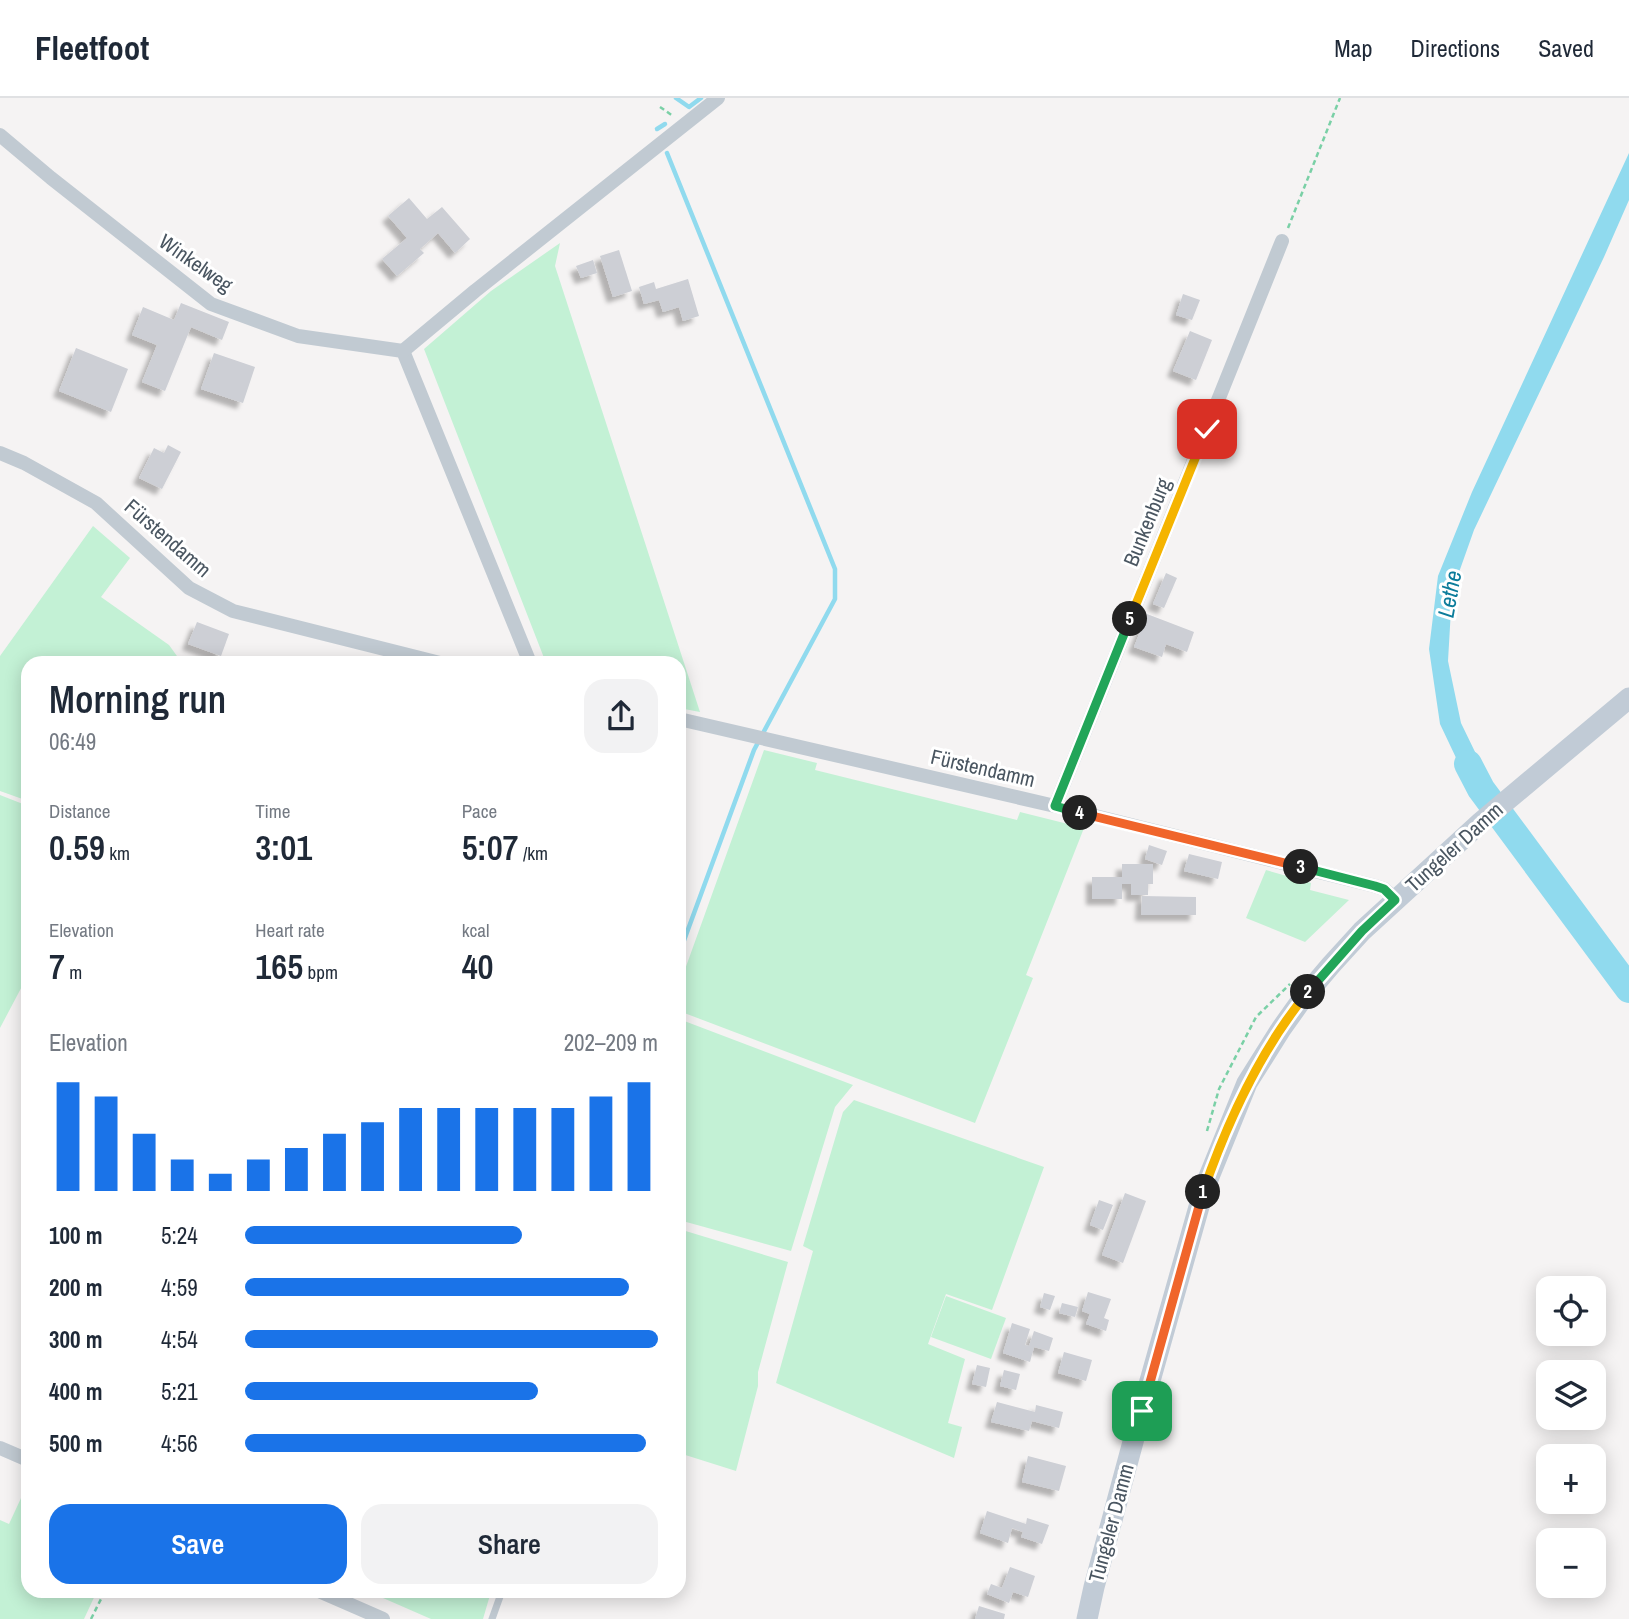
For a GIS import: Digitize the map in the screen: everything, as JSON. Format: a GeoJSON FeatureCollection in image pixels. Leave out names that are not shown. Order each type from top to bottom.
{"type":"FeatureCollection","features":[{"type":"Feature","properties":{"kind":"street"},"geometry":{"type":"LineString","coordinates":[[527,656],[403,351],[718,98]]}},
{"type":"Feature","properties":{"kind":"street","name":"Winkelweg"},"geometry":{"type":"LineString","coordinates":[[0,135],[212,304],[298,336],[403,351]]}},
{"type":"Feature","properties":{"kind":"street","name":"Bunkenburg"},"geometry":{"type":"LineString","coordinates":[[1055,806],[1282,241]]}},
{"type":"Feature","properties":{"kind":"street","name":"Fürstendamm"},"geometry":{"type":"LineString","coordinates":[[0,453],[24,463],[96,503],[189,588],[233,611],[412,656]]}},
{"type":"Feature","properties":{"kind":"street","name":"Tungeler Damm"},"geometry":{"type":"LineString","coordinates":[[1087,1619],[1204,1189],[1247,1083],[1303,998],[1354,939],[1481,821],[1629,698]]}},
{"type":"Feature","properties":{"kind":"street","name":"Fürstendamm"},"geometry":{"type":"LineString","coordinates":[[686,721],[1055,806],[1375,886],[1384,889],[1395,900]]}},
{"type":"Feature","properties":{"kind":"street"},"geometry":{"type":"LineString","coordinates":[[0,1448],[21,1457]]}},
{"type":"Feature","properties":{"kind":"street"},"geometry":{"type":"LineString","coordinates":[[335,1598],[383,1619]]}},
{"type":"Feature","properties":{"kind":"lane"},"geometry":{"type":"LineString","coordinates":[[492,1619],[500,1598]]}},
{"type":"Feature","properties":{"kind":"path"},"geometry":{"type":"LineString","coordinates":[[1282,241],[1340,98]]}},
{"type":"Feature","properties":{"kind":"path"},"geometry":{"type":"LineString","coordinates":[[91,1619],[102,1598]]}},
{"type":"Feature","properties":{"kind":"green space"},"geometry":{"type":"Polygon","coordinates":[[[560,243],[555,266],[682,656],[543,656],[424,349],[491,291],[560,243]]]}},
{"type":"Feature","properties":{"kind":"green space"},"geometry":{"type":"Polygon","coordinates":[[[93,526],[130,558],[101,597],[169,645],[177,656],[21,656],[21,798],[0,791],[0,656],[93,526]]]}},
{"type":"Feature","properties":{"kind":"green space"},"geometry":{"type":"Polygon","coordinates":[[[686,669],[700,712],[686,709],[686,669]]]}},
{"type":"Feature","properties":{"kind":"green space"},"geometry":{"type":"Polygon","coordinates":[[[764,750],[817,763],[815,770],[1017,820],[1020,812],[1084,828],[1026,975],[1033,978],[975,1123],[686,1014],[686,967],[764,750]]]}},
{"type":"Feature","properties":{"kind":"green space"},"geometry":{"type":"Polygon","coordinates":[[[0,795],[21,803],[21,988],[0,1028],[0,795]]]}},
{"type":"Feature","properties":{"kind":"green space"},"geometry":{"type":"Polygon","coordinates":[[[1266,870],[1311,883],[1310,890],[1349,900],[1305,942],[1246,918],[1266,870]]]}},
{"type":"Feature","properties":{"kind":"green space"},"geometry":{"type":"Polygon","coordinates":[[[686,1022],[853,1085],[835,1107],[791,1251],[686,1222],[686,1022]]]}},
{"type":"Feature","properties":{"kind":"green space"},"geometry":{"type":"Polygon","coordinates":[[[854,1100],[1044,1167],[992,1310],[946,1294],[928,1344],[965,1359],[948,1423],[962,1427],[954,1458],[776,1383],[813,1251],[803,1246],[843,1112],[854,1100]]]}},
{"type":"Feature","properties":{"kind":"green space"},"geometry":{"type":"Polygon","coordinates":[[[686,1231],[788,1262],[758,1372],[758,1386],[736,1471],[686,1455],[686,1231]]]}},
{"type":"Feature","properties":{"kind":"green space"},"geometry":{"type":"Polygon","coordinates":[[[946,1296],[1006,1318],[991,1359],[931,1337],[946,1296]]]}},
{"type":"Feature","properties":{"kind":"green space"},"geometry":{"type":"Polygon","coordinates":[[[21,1498],[21,1598],[94,1598],[84,1619],[0,1619],[0,1520],[9,1524],[21,1498]]]}},
{"type":"Feature","properties":{"kind":"green space"},"geometry":{"type":"Polygon","coordinates":[[[383,1598],[489,1598],[483,1619],[431,1619],[383,1598]]]}},
{"type":"Feature","properties":{"kind":"water"},"geometry":{"type":"Polygon","coordinates":[[[1629,153],[1629,200],[1474,530],[1452,592],[1448,661],[1461,723],[1493,789],[1477,802],[1440,724],[1429,649],[1438,576],[1472,492],[1629,153]]]}},
{"type":"Feature","properties":{"kind":"building"},"geometry":{"type":"Polygon","coordinates":[[[409,198],[427,219],[442,207],[470,239],[455,253],[438,233],[420,249],[424,253],[397,276],[382,259],[407,238],[388,216],[409,198]]]}},
{"type":"Feature","properties":{"kind":"building"},"geometry":{"type":"Polygon","coordinates":[[[619,250],[632,291],[613,297],[600,256],[619,250]]]}},
{"type":"Feature","properties":{"kind":"building"},"geometry":{"type":"Polygon","coordinates":[[[593,260],[597,273],[581,278],[576,266],[593,260]]]}},
{"type":"Feature","properties":{"kind":"building"},"geometry":{"type":"Polygon","coordinates":[[[688,279],[699,316],[683,321],[679,307],[663,312],[659,300],[644,304],[639,287],[654,282],[656,289],[688,279]]]}},
{"type":"Feature","properties":{"kind":"building"},"geometry":{"type":"Polygon","coordinates":[[[1183,294],[1200,300],[1192,320],[1176,315],[1183,294]]]}},
{"type":"Feature","properties":{"kind":"building"},"geometry":{"type":"Polygon","coordinates":[[[181,303],[229,322],[222,340],[191,327],[165,391],[142,382],[157,345],[132,335],[143,307],[174,320],[181,303]]]}},
{"type":"Feature","properties":{"kind":"building"},"geometry":{"type":"Polygon","coordinates":[[[1190,331],[1212,340],[1196,380],[1173,371],[1190,331]]]}},
{"type":"Feature","properties":{"kind":"building"},"geometry":{"type":"Polygon","coordinates":[[[76,348],[128,369],[111,412],[59,391],[76,348]]]}},
{"type":"Feature","properties":{"kind":"building"},"geometry":{"type":"Polygon","coordinates":[[[214,353],[255,367],[243,403],[201,389],[214,353]]]}},
{"type":"Feature","properties":{"kind":"building"},"geometry":{"type":"Polygon","coordinates":[[[168,445],[181,452],[162,489],[139,478],[154,448],[164,453],[168,445]]]}},
{"type":"Feature","properties":{"kind":"building"},"geometry":{"type":"Polygon","coordinates":[[[1166,573],[1177,578],[1164,608],[1153,604],[1166,573]]]}},
{"type":"Feature","properties":{"kind":"building"},"geometry":{"type":"Polygon","coordinates":[[[1147,614],[1194,632],[1187,652],[1166,644],[1162,657],[1134,647],[1147,614]]]}},
{"type":"Feature","properties":{"kind":"building"},"geometry":{"type":"Polygon","coordinates":[[[197,622],[229,634],[221,656],[188,644],[197,622]]]}},
{"type":"Feature","properties":{"kind":"building"},"geometry":{"type":"Polygon","coordinates":[[[1149,845],[1167,851],[1162,865],[1145,859],[1149,845]]]}},
{"type":"Feature","properties":{"kind":"building"},"geometry":{"type":"Polygon","coordinates":[[[1189,854],[1222,862],[1218,879],[1184,871],[1189,854]]]}},
{"type":"Feature","properties":{"kind":"building"},"geometry":{"type":"Polygon","coordinates":[[[1122,864],[1153,864],[1153,884],[1148,884],[1148,895],[1131,895],[1131,884],[1122,884],[1122,899],[1092,899],[1092,877],[1122,877],[1122,864]]]}},
{"type":"Feature","properties":{"kind":"building"},"geometry":{"type":"Polygon","coordinates":[[[1142,896],[1196,897],[1196,915],[1141,915],[1142,896]]]}},
{"type":"Feature","properties":{"kind":"building"},"geometry":{"type":"Polygon","coordinates":[[[1125,1193],[1146,1201],[1123,1263],[1102,1255],[1125,1193]]]}},
{"type":"Feature","properties":{"kind":"building"},"geometry":{"type":"Polygon","coordinates":[[[1099,1200],[1113,1205],[1103,1230],[1090,1225],[1099,1200]]]}},
{"type":"Feature","properties":{"kind":"building"},"geometry":{"type":"Polygon","coordinates":[[[1088,1292],[1111,1299],[1104,1318],[1109,1320],[1106,1331],[1086,1324],[1090,1314],[1082,1311],[1088,1292]]]}},
{"type":"Feature","properties":{"kind":"building"},"geometry":{"type":"Polygon","coordinates":[[[1044,1293],[1055,1296],[1050,1310],[1040,1307],[1044,1293]]]}},
{"type":"Feature","properties":{"kind":"building"},"geometry":{"type":"Polygon","coordinates":[[[1062,1303],[1078,1307],[1075,1317],[1059,1313],[1062,1303]]]}},
{"type":"Feature","properties":{"kind":"building"},"geometry":{"type":"Polygon","coordinates":[[[1012,1323],[1030,1329],[1025,1345],[1029,1346],[1034,1331],[1053,1338],[1049,1351],[1034,1347],[1030,1362],[1003,1353],[1012,1323]]]}},
{"type":"Feature","properties":{"kind":"building"},"geometry":{"type":"Polygon","coordinates":[[[1064,1352],[1092,1360],[1086,1381],[1058,1373],[1064,1352]]]}},
{"type":"Feature","properties":{"kind":"building"},"geometry":{"type":"Polygon","coordinates":[[[977,1365],[990,1368],[986,1387],[972,1384],[977,1365]]]}},
{"type":"Feature","properties":{"kind":"building"},"geometry":{"type":"Polygon","coordinates":[[[1004,1370],[1020,1374],[1016,1390],[1000,1386],[1004,1370]]]}},
{"type":"Feature","properties":{"kind":"building"},"geometry":{"type":"Polygon","coordinates":[[[997,1402],[1035,1412],[1036,1405],[1063,1412],[1059,1428],[1032,1421],[1029,1431],[991,1422],[997,1402]]]}},
{"type":"Feature","properties":{"kind":"building"},"geometry":{"type":"Polygon","coordinates":[[[1028,1456],[1066,1466],[1059,1491],[1022,1482],[1028,1456]]]}},
{"type":"Feature","properties":{"kind":"building"},"geometry":{"type":"Polygon","coordinates":[[[987,1511],[1026,1524],[1027,1518],[1049,1525],[1042,1544],[1021,1537],[1023,1532],[1012,1528],[1008,1543],[980,1533],[987,1511]]]}},
{"type":"Feature","properties":{"kind":"building"},"geometry":{"type":"Polygon","coordinates":[[[1010,1567],[1035,1576],[1028,1597],[1013,1592],[1009,1603],[987,1594],[991,1584],[1002,1588],[1010,1567]]]}},
{"type":"Feature","properties":{"kind":"building"},"geometry":{"type":"Polygon","coordinates":[[[979,1606],[1005,1614],[1004,1619],[975,1619],[979,1606]]]}},
{"type":"Feature","properties":{"kind":"waterway"},"geometry":{"type":"LineString","coordinates":[[676,98],[689,107],[701,98]]}},
{"type":"Feature","properties":{"kind":"waterway"},"geometry":{"type":"LineString","coordinates":[[657,129],[665,124]]}},
{"type":"Feature","properties":{"kind":"waterway"},"geometry":{"type":"LineString","coordinates":[[667,153],[835,569],[835,599],[754,750],[686,935]]}},
{"type":"Feature","properties":{"kind":"waterway","name":"Lethe"},"geometry":{"type":"LineString","coordinates":[[1468,764],[1481,789],[1629,989]]}},
{"type":"Feature","properties":{"kind":"route"},"geometry":{"type":"LineString","coordinates":[[1142,1411],[1204,1189],[1247,1083],[1303,998],[1362,931],[1395,900],[1384,889],[1375,886],[1055,806],[1207,429]]}}]}
